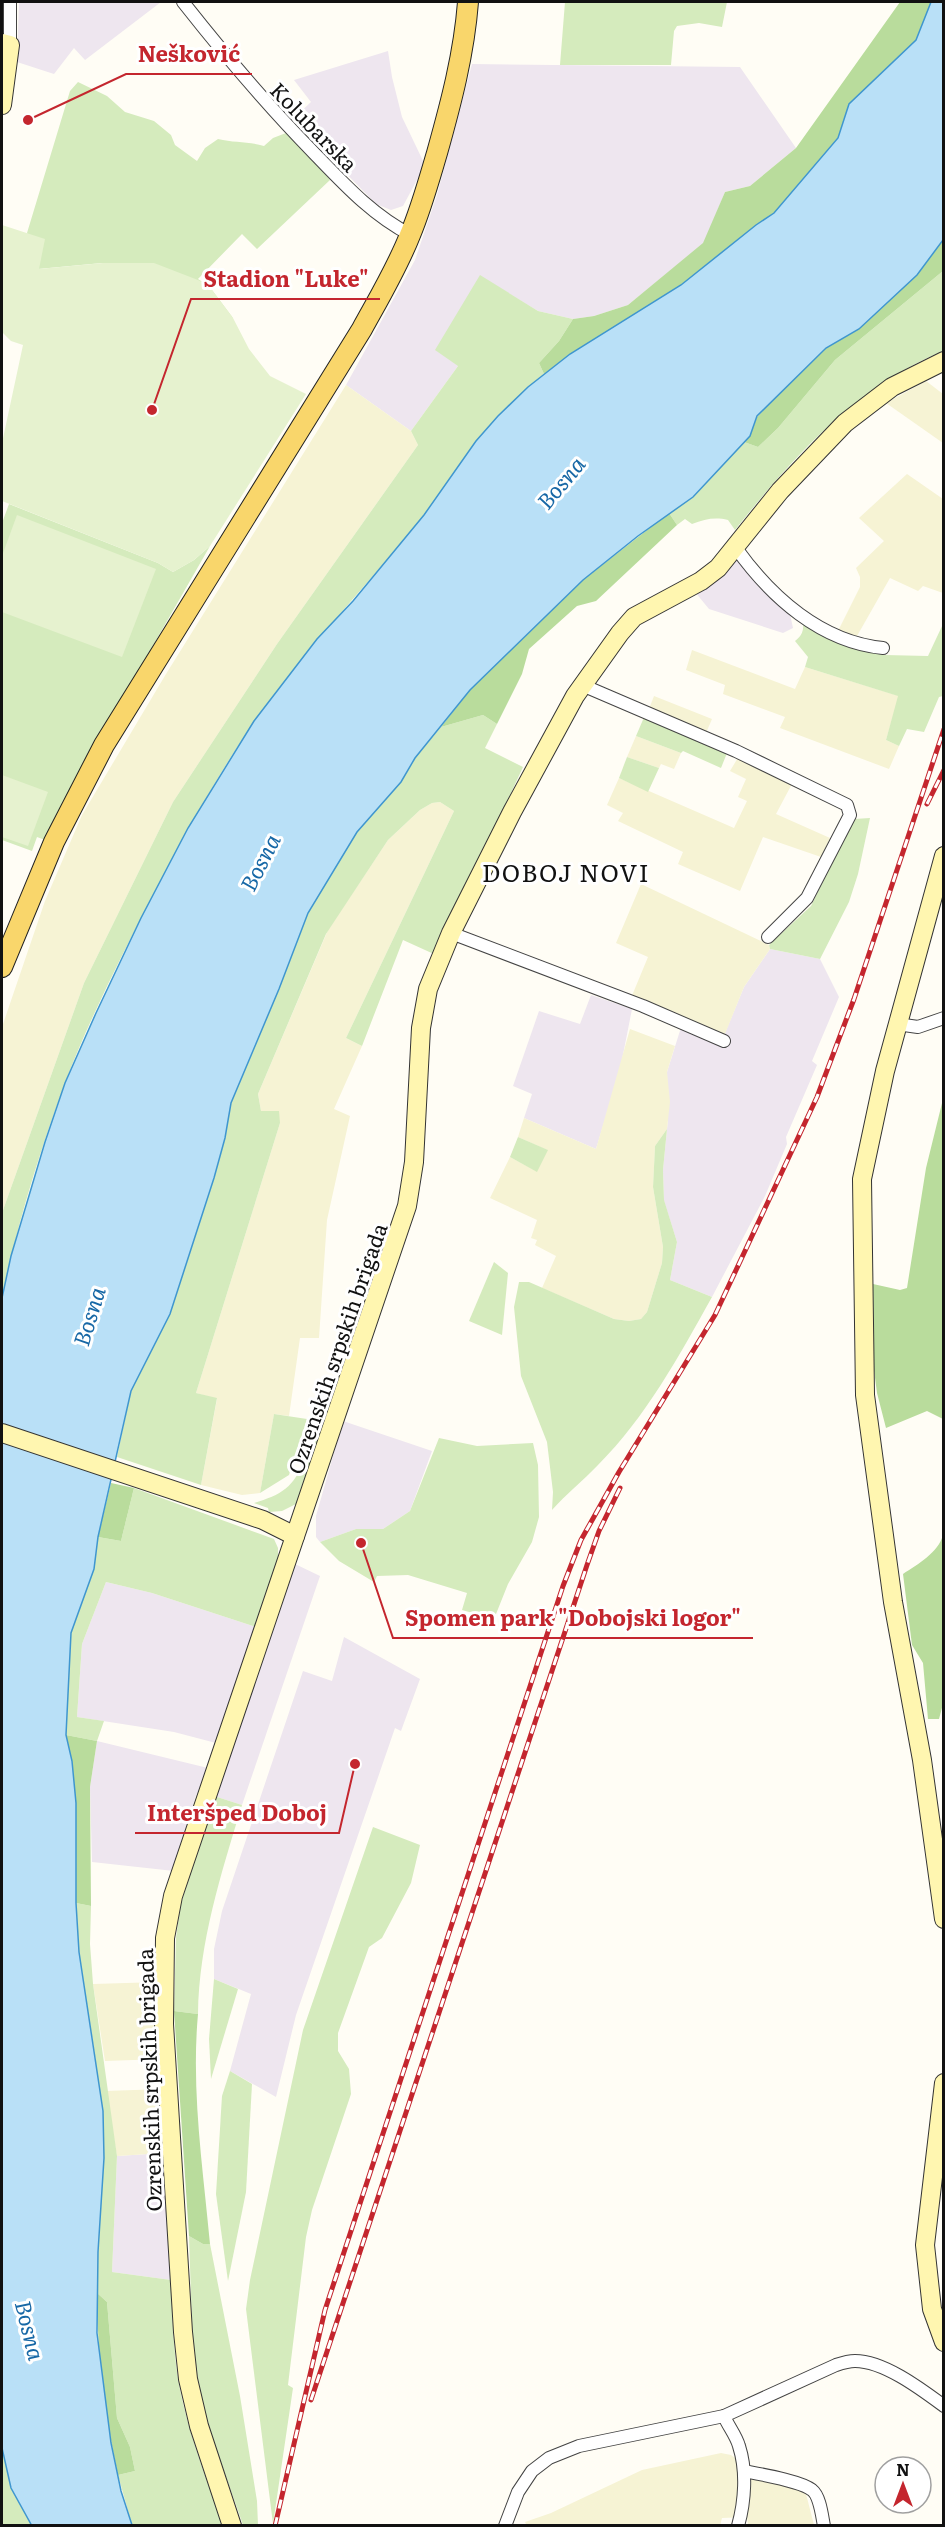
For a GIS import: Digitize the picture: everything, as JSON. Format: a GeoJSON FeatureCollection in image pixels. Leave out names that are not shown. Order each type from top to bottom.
{"type":"FeatureCollection","features":[{"type":"Feature","properties":{"kind":"main road"},"geometry":{"type":"LineString","coordinates":[[2,967],[54,842],[104,745],[362,329],[411,235],[454,93],[460,66],[468,2]]}},
{"type":"Feature","properties":{"kind":"main road"},"geometry":{"type":"LineString","coordinates":[[2,105],[5,44]]}},
{"type":"Feature","properties":{"kind":"main road","name":"Ozrenskih srpskih brigada"},"geometry":{"type":"LineString","coordinates":[[231,2526],[199,2426],[188,2379],[183,2332],[164,2024],[165,1938],[173,1896],[410,1196],[415,1145],[418,1052],[424,1007],[435,970],[522,793],[582,685],[620,633],[634,617],[701,582],[718,568],[780,491],[846,423],[892,387],[944,361]]}},
{"type":"Feature","properties":{"kind":"main road"},"geometry":{"type":"LineString","coordinates":[[944,856],[897,1024],[862,1179],[865,1395],[894,1602],[921,1760],[944,1919]]}},
{"type":"Feature","properties":{"kind":"main road"},"geometry":{"type":"LineString","coordinates":[[2,1433],[263,1520],[295,1536]]}},
{"type":"Feature","properties":{"kind":"main road"},"geometry":{"type":"LineString","coordinates":[[944,2083],[937,2181],[925,2245],[944,2342]]}},
{"type":"Feature","properties":{"kind":"street"},"geometry":{"type":"LineString","coordinates":[[5,44],[9,2]]}},
{"type":"Feature","properties":{"kind":"street","name":"Kolubarska"},"geometry":{"type":"LineString","coordinates":[[183,2],[257,93],[341,181],[378,215],[411,235]]}},
{"type":"Feature","properties":{"kind":"street"},"geometry":{"type":"LineString","coordinates":[[736,548],[762,582],[802,617],[858,644],[884,648]]}},
{"type":"Feature","properties":{"kind":"street"},"geometry":{"type":"LineString","coordinates":[[582,685],[735,751],[847,806],[850,815],[811,892],[768,937]]}},
{"type":"Feature","properties":{"kind":"street"},"geometry":{"type":"LineString","coordinates":[[452,933],[643,1006],[723,1041]]}},
{"type":"Feature","properties":{"kind":"street"},"geometry":{"type":"LineString","coordinates":[[897,1024],[918,1027],[944,1018]]}},
{"type":"Feature","properties":{"kind":"street"},"geometry":{"type":"LineString","coordinates":[[505,2526],[518,2492],[532,2471],[549,2458],[579,2446],[724,2416],[836,2365],[854,2360],[877,2364],[926,2392],[944,2406]]}},
{"type":"Feature","properties":{"kind":"street"},"geometry":{"type":"LineString","coordinates":[[724,2416],[739,2445],[744,2471],[743,2497],[738,2526]]}},
{"type":"Feature","properties":{"kind":"street"},"geometry":{"type":"LineString","coordinates":[[744,2471],[812,2489],[816,2494],[824,2526]]}},
{"type":"Feature","properties":{"kind":"shaded area"},"geometry":{"type":"Polygon","coordinates":[[[19,2],[161,2],[85,60],[74,48],[54,74],[17,62],[19,2]]]}},
{"type":"Feature","properties":{"kind":"shaded area"},"geometry":{"type":"Polygon","coordinates":[[[388,51],[402,117],[425,165],[403,206],[391,210],[376,204],[293,119],[311,102],[294,80],[388,51]]]}},
{"type":"Feature","properties":{"kind":"shaded area"},"geometry":{"type":"Polygon","coordinates":[[[472,64],[740,67],[796,148],[750,186],[725,192],[704,243],[628,305],[594,316],[573,319],[538,311],[480,276],[458,366],[411,431],[346,385],[415,260],[437,195],[472,64]]]}},
{"type":"Feature","properties":{"kind":"shaded area"},"geometry":{"type":"Polygon","coordinates":[[[926,381],[943,394],[943,443],[886,403],[926,381]]]}},
{"type":"Feature","properties":{"kind":"shaded area"},"geometry":{"type":"Polygon","coordinates":[[[346,385],[411,431],[418,445],[277,644],[173,802],[84,983],[2,1213],[2,1027],[45,901],[82,815],[166,674],[346,385]]]}},
{"type":"Feature","properties":{"kind":"shaded area"},"geometry":{"type":"Polygon","coordinates":[[[907,474],[943,499],[943,593],[923,586],[918,591],[890,578],[857,636],[838,631],[860,587],[860,577],[856,568],[884,541],[859,518],[907,474]]]}},
{"type":"Feature","properties":{"kind":"shaded area"},"geometry":{"type":"Polygon","coordinates":[[[736,559],[790,614],[793,628],[783,633],[709,609],[695,592],[736,559]]]}},
{"type":"Feature","properties":{"kind":"shaded area"},"geometry":{"type":"Polygon","coordinates":[[[692,650],[795,689],[805,667],[899,696],[886,740],[899,746],[889,769],[780,728],[785,717],[723,694],[725,685],[686,670],[692,650]]]}},
{"type":"Feature","properties":{"kind":"shaded area"},"geometry":{"type":"Polygon","coordinates":[[[654,696],[712,719],[706,733],[649,709],[654,696]]]}},
{"type":"Feature","properties":{"kind":"shaded area"},"geometry":{"type":"Polygon","coordinates":[[[636,736],[681,753],[674,769],[661,764],[659,768],[627,757],[636,736]]]}},
{"type":"Feature","properties":{"kind":"shaded area"},"geometry":{"type":"Polygon","coordinates":[[[739,756],[793,782],[776,814],[830,838],[821,857],[763,837],[740,891],[678,864],[683,852],[618,821],[623,813],[607,805],[619,778],[734,828],[747,801],[738,797],[746,779],[730,771],[739,756]]]}},
{"type":"Feature","properties":{"kind":"shaded area"},"geometry":{"type":"Polygon","coordinates":[[[440,802],[454,811],[346,1038],[362,1046],[334,1109],[350,1116],[327,1220],[319,1338],[300,1338],[289,1416],[274,1414],[260,1493],[242,1495],[201,1485],[217,1399],[196,1393],[280,1123],[261,1111],[258,1094],[328,930],[388,840],[420,810],[432,803],[440,802]]]}},
{"type":"Feature","properties":{"kind":"shaded area"},"geometry":{"type":"Polygon","coordinates":[[[641,884],[769,945],[770,949],[744,987],[725,1034],[631,998],[648,957],[616,943],[641,884]]]}},
{"type":"Feature","properties":{"kind":"shaded area"},"geometry":{"type":"Polygon","coordinates":[[[770,949],[820,959],[839,997],[812,1061],[817,1065],[786,1137],[787,1144],[765,1196],[712,1297],[670,1280],[677,1242],[664,1201],[663,1170],[668,1119],[667,1072],[684,1018],[725,1033],[744,987],[770,949]]]}},
{"type":"Feature","properties":{"kind":"shaded area"},"geometry":{"type":"Polygon","coordinates":[[[591,995],[632,1009],[620,1070],[596,1149],[524,1118],[532,1094],[513,1086],[539,1011],[580,1024],[591,995]]]}},
{"type":"Feature","properties":{"kind":"shaded area"},"geometry":{"type":"Polygon","coordinates":[[[630,1029],[675,1046],[667,1072],[670,1102],[667,1129],[655,1146],[653,1187],[663,1247],[662,1263],[647,1312],[641,1319],[629,1321],[614,1319],[542,1288],[556,1256],[535,1245],[537,1240],[531,1238],[537,1220],[490,1198],[510,1157],[536,1171],[547,1150],[518,1137],[524,1118],[596,1149],[630,1029]]]}},
{"type":"Feature","properties":{"kind":"shaded area"},"geometry":{"type":"Polygon","coordinates":[[[343,1421],[432,1451],[410,1511],[383,1529],[356,1529],[320,1542],[316,1537],[316,1516],[343,1421]]]}},
{"type":"Feature","properties":{"kind":"shaded area"},"geometry":{"type":"Polygon","coordinates":[[[293,1563],[320,1576],[242,1805],[214,1796],[293,1563]]]}},
{"type":"Feature","properties":{"kind":"shaded area"},"geometry":{"type":"Polygon","coordinates":[[[106,1582],[152,1593],[256,1627],[216,1743],[174,1732],[77,1717],[82,1644],[106,1582]]]}},
{"type":"Feature","properties":{"kind":"shaded area"},"geometry":{"type":"Polygon","coordinates":[[[344,1637],[420,1679],[401,1731],[395,1728],[296,2015],[276,2097],[230,2071],[251,1994],[214,1979],[214,1949],[222,1911],[303,1671],[332,1681],[344,1637]]]}},
{"type":"Feature","properties":{"kind":"shaded area"},"geometry":{"type":"Polygon","coordinates":[[[97,1741],[208,1768],[195,1798],[174,1871],[92,1862],[90,1787],[97,1741]]]}},
{"type":"Feature","properties":{"kind":"shaded area"},"geometry":{"type":"Polygon","coordinates":[[[159,1982],[162,2059],[105,2061],[93,1984],[159,1982]]]}},
{"type":"Feature","properties":{"kind":"shaded area"},"geometry":{"type":"Polygon","coordinates":[[[163,2089],[164,2153],[117,2156],[106,2091],[163,2089]]]}},
{"type":"Feature","properties":{"kind":"shaded area"},"geometry":{"type":"Polygon","coordinates":[[[164,2153],[171,2280],[112,2272],[117,2156],[164,2153]]]}},
{"type":"Feature","properties":{"kind":"shaded area"},"geometry":{"type":"Polygon","coordinates":[[[721,2453],[731,2455],[747,2467],[804,2486],[814,2525],[748,2525],[747,2517],[722,2518],[720,2526],[527,2526],[525,2522],[551,2513],[642,2470],[721,2453]]]}},
{"type":"Feature","properties":{"kind":"green space"},"geometry":{"type":"Polygon","coordinates":[[[565,2],[727,2],[722,27],[699,23],[677,26],[674,31],[671,65],[560,65],[565,2]]]}},
{"type":"Feature","properties":{"kind":"green space"},"geometry":{"type":"Polygon","coordinates":[[[900,2],[931,2],[917,40],[849,104],[838,138],[774,213],[681,285],[571,354],[544,374],[539,363],[559,341],[573,319],[594,316],[628,305],[703,243],[725,192],[750,186],[796,148],[900,2]]]}},
{"type":"Feature","properties":{"kind":"green space"},"geometry":{"type":"Polygon","coordinates":[[[78,82],[107,96],[125,112],[154,121],[171,135],[175,145],[197,161],[205,148],[218,139],[264,146],[273,138],[286,133],[330,180],[257,249],[242,234],[198,279],[209,286],[233,318],[102,263],[38,269],[27,233],[70,91],[78,82]]]}},
{"type":"Feature","properties":{"kind":"green space"},"geometry":{"type":"Polygon","coordinates":[[[2,225],[45,239],[39,269],[103,263],[154,263],[209,286],[233,318],[249,349],[270,376],[306,394],[210,546],[194,560],[173,572],[158,563],[2,501],[2,443],[23,345],[11,341],[2,332],[2,225]]]}},
{"type":"Feature","properties":{"kind":"green space"},"geometry":{"type":"Polygon","coordinates":[[[943,240],[943,271],[835,360],[778,428],[758,447],[744,442],[750,436],[757,417],[784,389],[826,348],[859,329],[917,275],[943,240]]]}},
{"type":"Feature","properties":{"kind":"green space"},"geometry":{"type":"Polygon","coordinates":[[[943,271],[943,351],[911,366],[854,404],[803,451],[735,530],[728,520],[719,519],[692,524],[685,519],[677,525],[669,513],[693,497],[744,442],[758,447],[778,428],[835,360],[943,271]]]}},
{"type":"Feature","properties":{"kind":"green space"},"geometry":{"type":"Polygon","coordinates":[[[480,275],[538,311],[573,319],[559,341],[539,363],[544,374],[524,391],[489,429],[410,532],[292,672],[241,741],[202,804],[131,938],[75,1058],[55,1109],[29,1189],[2,1298],[2,1213],[84,983],[173,802],[277,644],[418,445],[411,431],[458,366],[435,350],[480,275]]]}},
{"type":"Feature","properties":{"kind":"green space"},"geometry":{"type":"Polygon","coordinates":[[[9,504],[158,563],[173,572],[194,560],[210,546],[72,787],[45,840],[37,837],[32,851],[2,840],[2,523],[9,504]]]}},
{"type":"Feature","properties":{"kind":"green space"},"geometry":{"type":"Polygon","coordinates":[[[669,513],[677,525],[596,601],[577,606],[529,649],[522,674],[497,724],[483,715],[441,727],[470,690],[583,580],[669,513]]]}},
{"type":"Feature","properties":{"kind":"green space"},"geometry":{"type":"Polygon","coordinates":[[[17,515],[156,569],[122,657],[2,612],[2,556],[17,515]]]}},
{"type":"Feature","properties":{"kind":"green space"},"geometry":{"type":"Polygon","coordinates":[[[803,622],[859,648],[885,655],[928,656],[943,624],[943,696],[939,697],[924,732],[907,729],[899,746],[886,740],[898,696],[805,667],[808,657],[795,641],[802,633],[803,622]]]}},
{"type":"Feature","properties":{"kind":"green space"},"geometry":{"type":"Polygon","coordinates":[[[483,715],[497,724],[485,748],[523,767],[436,955],[403,940],[362,1046],[346,1038],[454,811],[440,802],[432,803],[420,810],[388,840],[326,934],[258,1094],[261,1111],[279,1111],[280,1123],[196,1393],[217,1398],[201,1485],[117,1457],[131,1391],[170,1314],[214,1178],[225,1138],[231,1103],[308,913],[357,832],[401,782],[415,758],[441,727],[483,715]]]}},
{"type":"Feature","properties":{"kind":"green space"},"geometry":{"type":"Polygon","coordinates":[[[645,715],[727,753],[721,768],[683,751],[681,753],[636,736],[645,715]]]}},
{"type":"Feature","properties":{"kind":"green space"},"geometry":{"type":"Polygon","coordinates":[[[627,757],[659,768],[648,792],[619,778],[627,757]]]}},
{"type":"Feature","properties":{"kind":"green space"},"geometry":{"type":"Polygon","coordinates":[[[2,775],[48,792],[28,846],[2,837],[2,775]]]}},
{"type":"Feature","properties":{"kind":"green space"},"geometry":{"type":"Polygon","coordinates":[[[870,818],[858,874],[849,902],[820,959],[770,949],[769,945],[811,906],[854,819],[870,818]]]}},
{"type":"Feature","properties":{"kind":"green space"},"geometry":{"type":"Polygon","coordinates":[[[943,1099],[943,1419],[927,1411],[886,1428],[874,1370],[873,1284],[900,1290],[907,1288],[926,1168],[943,1099]]]}},
{"type":"Feature","properties":{"kind":"green space"},"geometry":{"type":"Polygon","coordinates":[[[667,1129],[663,1170],[664,1200],[677,1242],[670,1280],[712,1297],[661,1385],[631,1427],[598,1465],[552,1510],[553,1492],[547,1442],[521,1376],[514,1307],[519,1282],[529,1282],[614,1319],[629,1321],[641,1319],[647,1312],[662,1263],[663,1247],[653,1187],[655,1146],[667,1129]]]}},
{"type":"Feature","properties":{"kind":"green space"},"geometry":{"type":"Polygon","coordinates":[[[518,1137],[548,1150],[537,1172],[510,1157],[518,1137]]]}},
{"type":"Feature","properties":{"kind":"green space"},"geometry":{"type":"Polygon","coordinates":[[[494,1262],[508,1273],[502,1335],[469,1321],[494,1262]]]}},
{"type":"Feature","properties":{"kind":"green space"},"geometry":{"type":"Polygon","coordinates":[[[274,1414],[307,1419],[289,1475],[260,1493],[274,1414]]]}},
{"type":"Feature","properties":{"kind":"green space"},"geometry":{"type":"Polygon","coordinates":[[[320,1433],[321,1438],[296,1504],[282,1511],[269,1512],[268,1508],[254,1503],[272,1497],[291,1483],[300,1469],[311,1436],[320,1433]]]}},
{"type":"Feature","properties":{"kind":"green space"},"geometry":{"type":"Polygon","coordinates":[[[439,1438],[477,1446],[533,1443],[538,1465],[539,1517],[532,1542],[508,1584],[494,1619],[462,1610],[467,1593],[408,1575],[377,1576],[374,1582],[339,1561],[320,1542],[356,1529],[383,1529],[410,1511],[439,1438]]]}},
{"type":"Feature","properties":{"kind":"green space"},"geometry":{"type":"Polygon","coordinates":[[[111,1483],[134,1488],[121,1541],[98,1537],[111,1483]]]}},
{"type":"Feature","properties":{"kind":"green space"},"geometry":{"type":"Polygon","coordinates":[[[134,1488],[274,1539],[278,1548],[278,1558],[256,1627],[152,1593],[106,1582],[82,1644],[77,1717],[104,1721],[97,1741],[66,1735],[71,1633],[94,1569],[98,1537],[121,1541],[134,1488]]]}},
{"type":"Feature","properties":{"kind":"green space"},"geometry":{"type":"Polygon","coordinates":[[[943,1535],[943,1704],[939,1719],[928,1719],[923,1663],[912,1645],[903,1574],[932,1553],[943,1535]]]}},
{"type":"Feature","properties":{"kind":"green space"},"geometry":{"type":"Polygon","coordinates":[[[66,1735],[97,1741],[90,1787],[91,1906],[76,1903],[73,1777],[66,1735]]]}},
{"type":"Feature","properties":{"kind":"green space"},"geometry":{"type":"Polygon","coordinates":[[[214,1796],[242,1805],[219,1882],[207,1934],[199,1987],[198,2014],[174,2011],[176,1938],[180,1907],[214,1796]]]}},
{"type":"Feature","properties":{"kind":"green space"},"geometry":{"type":"Polygon","coordinates":[[[373,1827],[420,1845],[411,1883],[382,1938],[369,1947],[338,2033],[338,2051],[349,2069],[351,2094],[312,2210],[306,2237],[288,2385],[293,2388],[273,2524],[246,2309],[250,2280],[303,2030],[373,1827]]]}},
{"type":"Feature","properties":{"kind":"green space"},"geometry":{"type":"Polygon","coordinates":[[[76,1903],[91,1906],[90,1944],[93,1984],[117,2156],[112,2272],[171,2280],[174,2342],[180,2388],[196,2450],[224,2525],[132,2525],[118,2475],[135,2471],[130,2447],[117,2418],[107,2302],[97,2293],[96,2062],[79,1952],[76,1903]]]}},
{"type":"Feature","properties":{"kind":"green space"},"geometry":{"type":"Polygon","coordinates":[[[214,1979],[238,1989],[211,2079],[209,2039],[214,1979]]]}},
{"type":"Feature","properties":{"kind":"green space"},"geometry":{"type":"Polygon","coordinates":[[[174,2011],[198,2014],[197,2101],[210,2244],[203,2244],[189,2236],[174,2011]]]}},
{"type":"Feature","properties":{"kind":"green space"},"geometry":{"type":"Polygon","coordinates":[[[230,2071],[252,2084],[246,2192],[228,2281],[216,2194],[222,2096],[230,2071]]]}},
{"type":"Feature","properties":{"kind":"green space"},"geometry":{"type":"Polygon","coordinates":[[[189,2236],[203,2244],[210,2244],[240,2396],[257,2501],[258,2525],[243,2525],[199,2400],[193,2356],[189,2236]]]}},
{"type":"Feature","properties":{"kind":"green space"},"geometry":{"type":"Polygon","coordinates":[[[97,2293],[107,2302],[117,2418],[130,2447],[135,2471],[118,2475],[103,2385],[98,2339],[97,2293]]]}},
{"type":"Feature","properties":{"kind":"green space"},"geometry":{"type":"Polygon","coordinates":[[[2,2448],[11,2488],[32,2525],[2,2525],[2,2448]]]}},
{"type":"Feature","properties":{"kind":"water","name":"Bosna"},"geometry":{"type":"Polygon","coordinates":[[[931,2],[943,2],[943,240],[917,275],[859,329],[826,348],[757,416],[750,436],[693,497],[638,536],[583,580],[470,690],[415,758],[401,782],[357,832],[308,913],[231,1103],[225,1138],[214,1178],[170,1314],[131,1391],[98,1537],[94,1569],[71,1633],[66,1735],[72,1761],[76,1803],[76,1903],[79,1952],[103,2111],[104,2158],[98,2252],[97,2333],[111,2443],[121,2491],[132,2525],[32,2526],[11,2488],[2,2448],[2,1298],[11,1256],[65,1083],[141,918],[188,828],[254,721],[317,639],[353,601],[424,515],[476,441],[528,387],[570,354],[681,285],[774,213],[838,138],[849,104],[916,40],[931,2]]]}},
{"type":"Feature","properties":{"kind":"railway"},"geometry":{"type":"LineString","coordinates":[[275,2526],[325,2310],[563,1586],[581,1540],[619,1472],[715,1315],[817,1097],[854,999],[944,729]]}},
{"type":"Feature","properties":{"kind":"railway"},"geometry":{"type":"LineString","coordinates":[[927,804],[944,770]]}},
{"type":"Feature","properties":{"kind":"railway"},"geometry":{"type":"LineString","coordinates":[[311,2400],[587,1565],[599,1531],[620,1488]]}},
{"type":"Feature","properties":{"kind":"place","name":"Nešković"},"geometry":{"type":"Point","coordinates":[28,120]}},
{"type":"Feature","properties":{"kind":"place","name":"Stadion \"Luke\""},"geometry":{"type":"Point","coordinates":[152,410]}},
{"type":"Feature","properties":{"kind":"place","name":"Spomen park \"Dobojski logor\""},"geometry":{"type":"Point","coordinates":[361,1543]}},
{"type":"Feature","properties":{"kind":"place","name":"Interšped Doboj"},"geometry":{"type":"Point","coordinates":[355,1764]}},
{"type":"Feature","properties":{"kind":"district","name":"DOBOJ NOVI"},"geometry":{"type":"Point","coordinates":[566,871]}}]}
